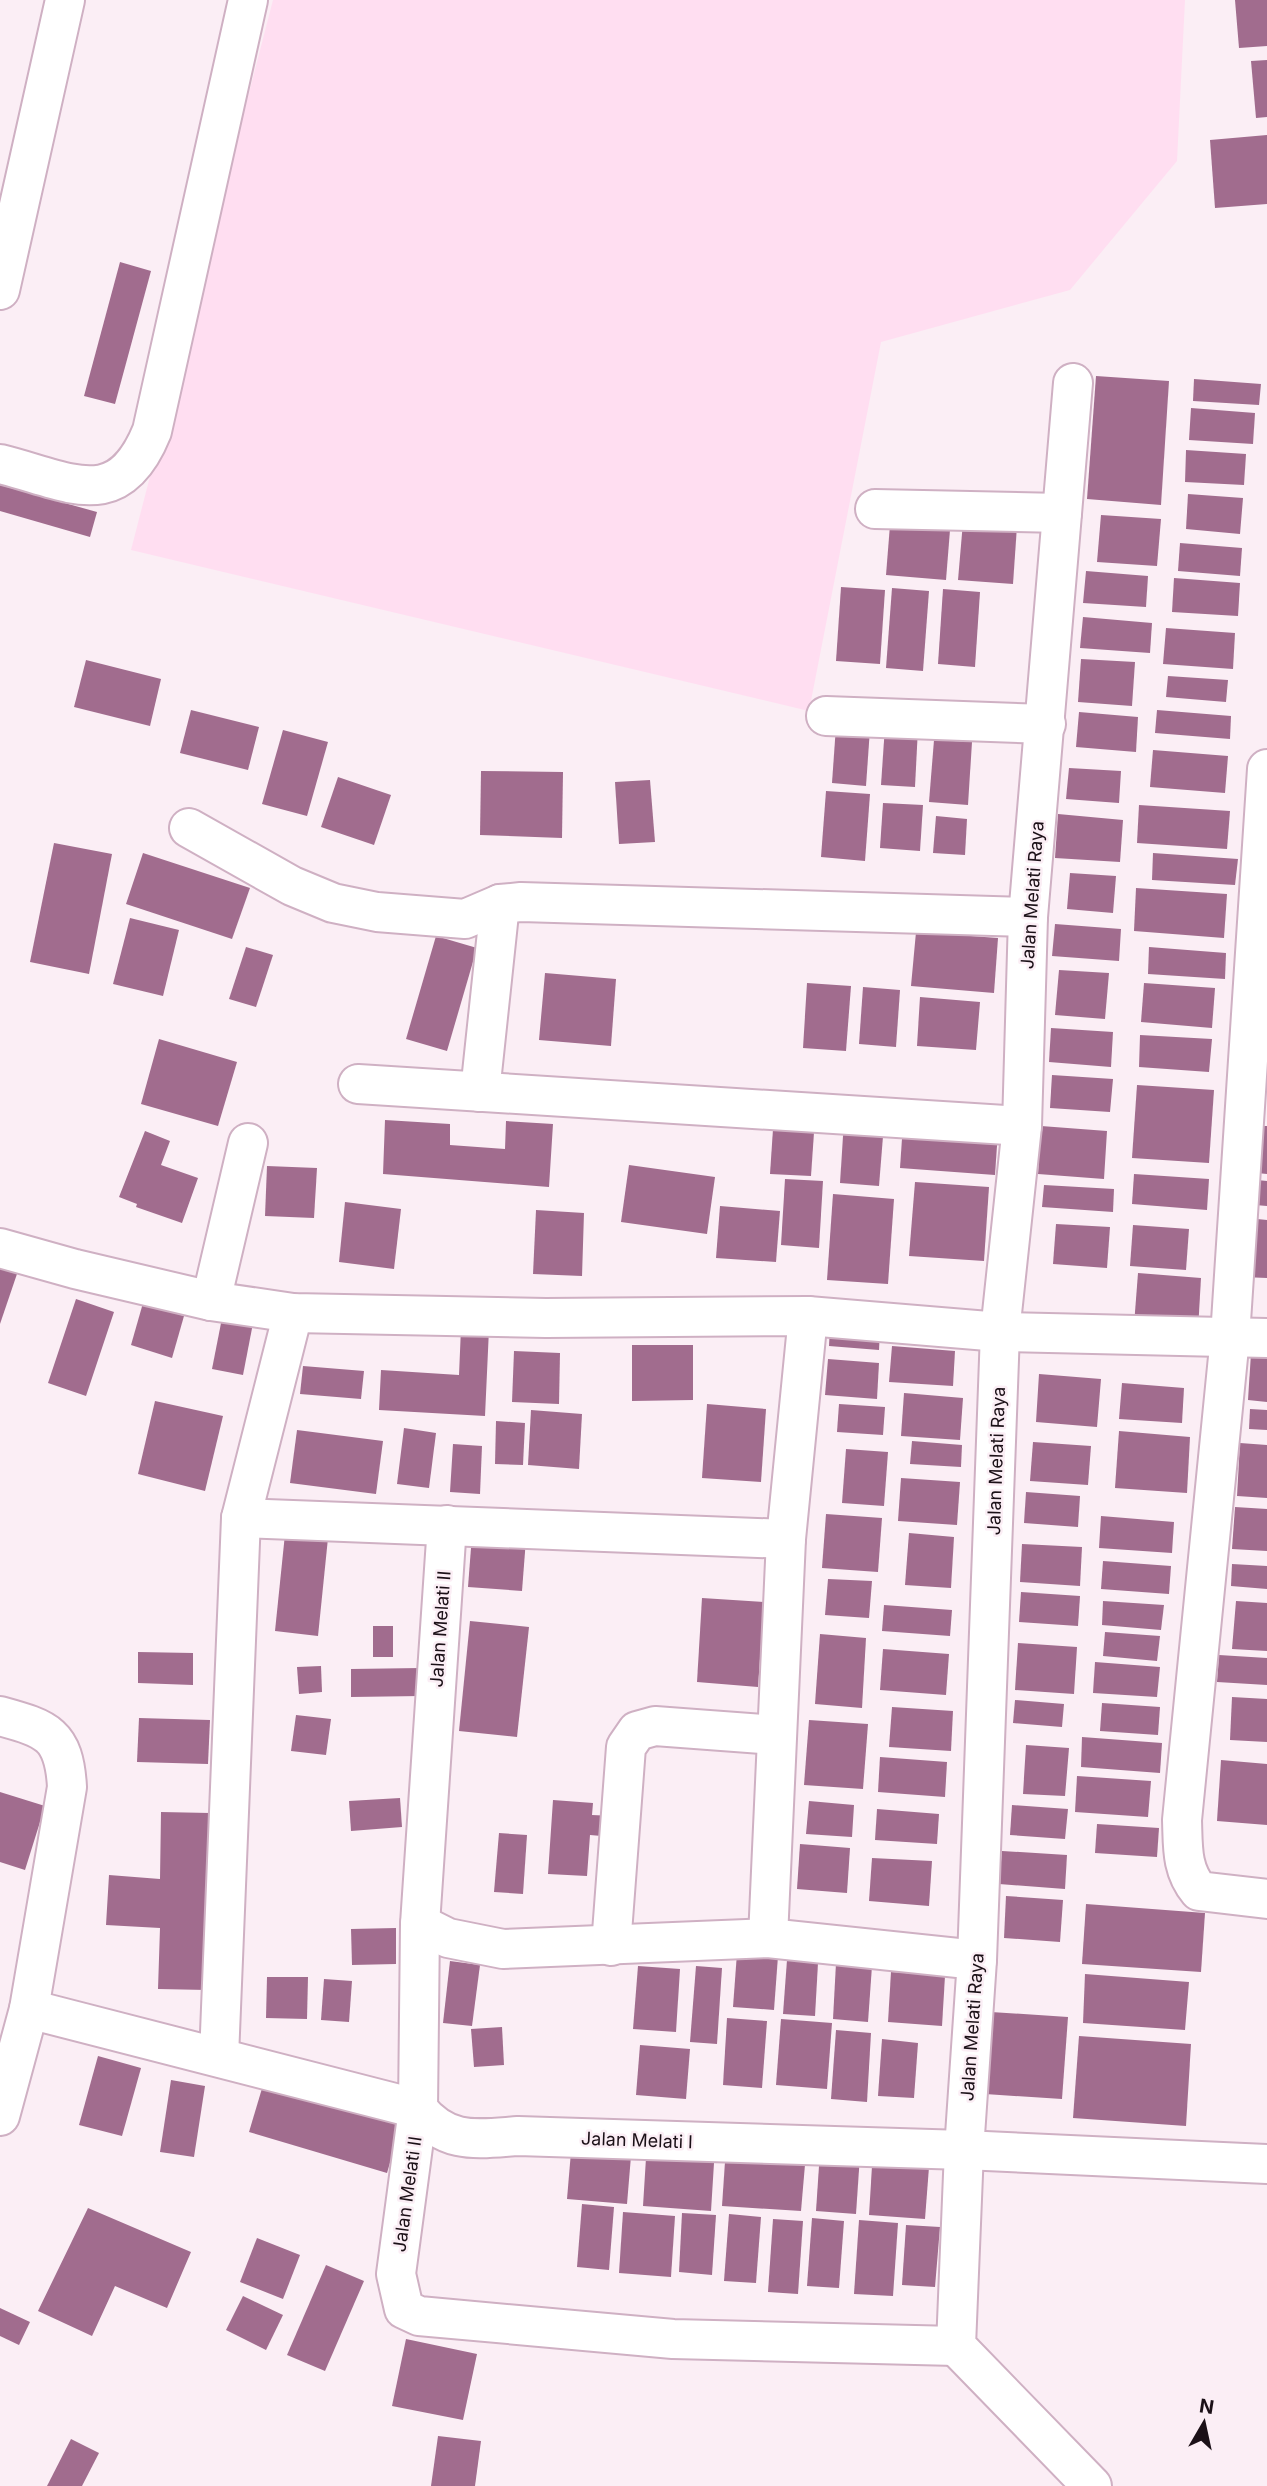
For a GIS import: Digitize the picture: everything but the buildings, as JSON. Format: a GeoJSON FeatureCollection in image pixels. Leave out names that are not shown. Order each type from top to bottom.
{"type":"FeatureCollection","features":[{"type":"Feature","properties":{"kind":"street"},"geometry":{"type":"LineString","coordinates":[[0,290],[65,0]]}},
{"type":"Feature","properties":{"kind":"street"},"geometry":{"type":"LineString","coordinates":[[0,464],[92,487],[121,480],[141,459],[152,431],[248,0]]}},
{"type":"Feature","properties":{"kind":"street","name":"Jalan Melati Raya"},"geometry":{"type":"LineString","coordinates":[[956,2346],[964,2150],[977,1960],[1000,1332],[1022,1126],[1028,917],[1073,383]]}},
{"type":"Feature","properties":{"kind":"street"},"geometry":{"type":"LineString","coordinates":[[875,509],[1062,513]]}},
{"type":"Feature","properties":{"kind":"street"},"geometry":{"type":"LineString","coordinates":[[825,716],[1046,724]]}},
{"type":"Feature","properties":{"kind":"street"},"geometry":{"type":"LineString","coordinates":[[1267,769],[1249,1338],[1182,1820],[1183,1860],[1188,1878],[1199,1891],[1267,1899]]}},
{"type":"Feature","properties":{"kind":"street"},"geometry":{"type":"LineString","coordinates":[[189,828],[292,886],[333,903],[377,912],[465,919],[500,904],[1028,917]]}},
{"type":"Feature","properties":{"kind":"street"},"geometry":{"type":"LineString","coordinates":[[480,1092],[500,904]]}},
{"type":"Feature","properties":{"kind":"street"},"geometry":{"type":"LineString","coordinates":[[358,1084],[1022,1126]]}},
{"type":"Feature","properties":{"kind":"street"},"geometry":{"type":"LineString","coordinates":[[211,1301],[248,1143]]}},
{"type":"Feature","properties":{"kind":"street"},"geometry":{"type":"LineString","coordinates":[[0,1248],[211,1301],[293,1313],[546,1318],[808,1316],[1000,1332],[1249,1338]]}},
{"type":"Feature","properties":{"kind":"street"},"geometry":{"type":"LineString","coordinates":[[219,2057],[241,1518],[293,1313]]}},
{"type":"Feature","properties":{"kind":"street"},"geometry":{"type":"LineString","coordinates":[[768,1938],[775,1735],[786,1539],[808,1316]]}},
{"type":"Feature","properties":{"kind":"street"},"geometry":{"type":"LineString","coordinates":[[241,1518],[786,1539]]}},
{"type":"Feature","properties":{"kind":"street","name":"Jalan Melati II"},"geometry":{"type":"LineString","coordinates":[[447,1525],[420,1924],[418,2109],[396,2274],[404,2309],[419,2316],[673,2339],[956,2346]]}},
{"type":"Feature","properties":{"kind":"street"},"geometry":{"type":"LineString","coordinates":[[0,1716],[33,1725],[53,1738],[65,1759],[66,1787],[29,2009],[0,2116]]}},
{"type":"Feature","properties":{"kind":"street"},"geometry":{"type":"LineString","coordinates":[[611,1946],[626,1746],[637,1731],[655,1726],[775,1735]]}},
{"type":"Feature","properties":{"kind":"street"},"geometry":{"type":"LineString","coordinates":[[420,1924],[448,1938],[503,1949],[768,1938],[977,1960]]}},
{"type":"Feature","properties":{"kind":"street","name":"Jalan Melati I"},"geometry":{"type":"LineString","coordinates":[[29,2009],[418,2109],[430,2124],[449,2135],[472,2139],[518,2136],[964,2150],[1267,2165]]}},
{"type":"Feature","properties":{"kind":"street"},"geometry":{"type":"LineString","coordinates":[[956,2346],[1092,2486]]}},
{"type":"Feature","properties":{"kind":"shaded area"},"geometry":{"type":"Polygon","coordinates":[[[273,0],[1185,0],[1177,161],[1070,290],[881,342],[809,711],[131,550],[273,0]]]}}]}
